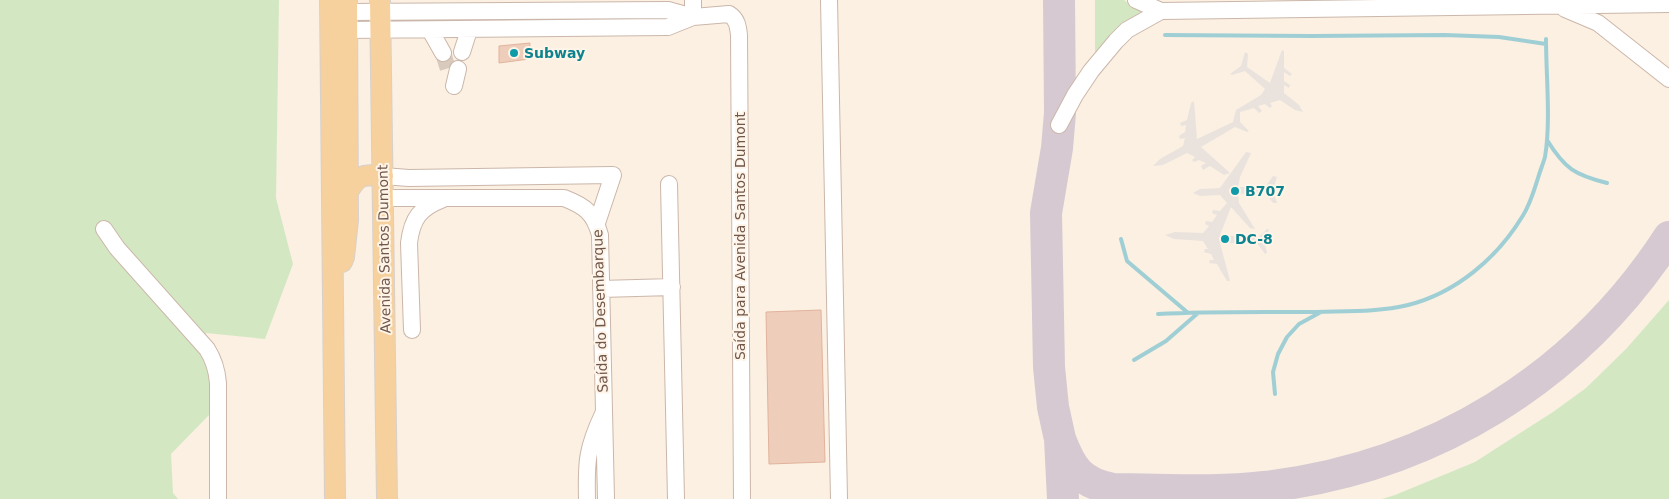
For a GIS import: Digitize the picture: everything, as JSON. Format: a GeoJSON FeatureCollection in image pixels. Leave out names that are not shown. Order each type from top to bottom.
{"type":"FeatureCollection","features":[{"type":"Feature","properties":{"kind":"main road"},"geometry":{"type":"LineString","coordinates":[[330,0],[339,50],[348,220],[344,257],[333,286]]}},
{"type":"Feature","properties":{"kind":"main road"},"geometry":{"type":"LineString","coordinates":[[335,499],[333,286],[339,50],[347,14]]}},
{"type":"Feature","properties":{"kind":"main road","name":"Avenida Santos Dumont"},"geometry":{"type":"LineString","coordinates":[[381,14],[387,499]]}},
{"type":"Feature","properties":{"kind":"main road"},"geometry":{"type":"LineString","coordinates":[[347,194],[359,177],[367,175],[383,176]]}},
{"type":"Feature","properties":{"kind":"street"},"geometry":{"type":"LineString","coordinates":[[692,17],[693,0]]}},
{"type":"Feature","properties":{"kind":"street"},"geometry":{"type":"LineString","coordinates":[[829,0],[839,499]]}},
{"type":"Feature","properties":{"kind":"street"},"geometry":{"type":"LineString","coordinates":[[1136,0],[1161,11],[1410,4],[1669,4]]}},
{"type":"Feature","properties":{"kind":"street"},"geometry":{"type":"LineString","coordinates":[[604,5],[604,28]]}},
{"type":"Feature","properties":{"kind":"street"},"geometry":{"type":"LineString","coordinates":[[347,14],[629,5],[668,10],[692,17]]}},
{"type":"Feature","properties":{"kind":"street"},"geometry":{"type":"LineString","coordinates":[[624,28],[629,5]]}},
{"type":"Feature","properties":{"kind":"street"},"geometry":{"type":"LineString","coordinates":[[1556,5],[1598,23],[1669,79]]}},
{"type":"Feature","properties":{"kind":"street"},"geometry":{"type":"LineString","coordinates":[[1059,125],[1075,95],[1091,71],[1116,41],[1127,30],[1161,11]]}},
{"type":"Feature","properties":{"kind":"street"},"geometry":{"type":"LineString","coordinates":[[381,14],[430,30],[668,27],[692,17]]}},
{"type":"Feature","properties":{"kind":"street","name":"Saída para Avenida Santos Dumont"},"geometry":{"type":"LineString","coordinates":[[692,17],[729,14],[734,17],[738,26],[742,499]]}},
{"type":"Feature","properties":{"kind":"street"},"geometry":{"type":"LineString","coordinates":[[430,30],[442,53]]}},
{"type":"Feature","properties":{"kind":"street"},"geometry":{"type":"LineString","coordinates":[[462,52],[469,30]]}},
{"type":"Feature","properties":{"kind":"street"},"geometry":{"type":"LineString","coordinates":[[383,176],[410,178],[613,175],[597,223]]}},
{"type":"Feature","properties":{"kind":"street"},"geometry":{"type":"LineString","coordinates":[[669,184],[676,499]]}},
{"type":"Feature","properties":{"kind":"street","name":"Saída do Desembarque"},"geometry":{"type":"LineString","coordinates":[[383,198],[564,198],[579,204],[588,211],[597,223],[600,235],[604,412],[592,437],[588,452],[587,499]]}},
{"type":"Feature","properties":{"kind":"street"},"geometry":{"type":"LineString","coordinates":[[412,330],[410,231],[418,215],[428,205],[443,199]]}},
{"type":"Feature","properties":{"kind":"street"},"geometry":{"type":"LineString","coordinates":[[104,229],[118,248],[207,349],[213,360],[217,370],[218,383],[218,499]]}},
{"type":"Feature","properties":{"kind":"street"},"geometry":{"type":"LineString","coordinates":[[601,289],[672,287]]}},
{"type":"Feature","properties":{"kind":"street"},"geometry":{"type":"LineString","coordinates":[[604,412],[606,499]]}},
{"type":"Feature","properties":{"kind":"shaded area"},"geometry":{"type":"Polygon","coordinates":[[[1282,50],[1284,51],[1284,68],[1292,74],[1290,76],[1284,72],[1284,81],[1290,85],[1289,88],[1284,85],[1284,93],[1299,105],[1303,112],[1295,110],[1280,100],[1270,103],[1272,106],[1270,108],[1265,104],[1258,106],[1262,111],[1259,113],[1254,108],[1240,112],[1240,122],[1249,131],[1247,132],[1235,127],[1201,147],[1230,173],[1224,175],[1210,166],[1203,170],[1201,166],[1206,163],[1199,160],[1194,162],[1192,160],[1195,157],[1187,153],[1163,165],[1153,166],[1160,159],[1183,146],[1185,138],[1180,139],[1179,136],[1185,132],[1186,125],[1181,126],[1180,123],[1187,120],[1191,103],[1194,101],[1197,139],[1233,122],[1236,110],[1261,95],[1265,89],[1245,71],[1230,74],[1241,66],[1245,52],[1248,54],[1247,67],[1270,83],[1282,50]]]}},
{"type":"Feature","properties":{"kind":"shaded area"},"geometry":{"type":"Polygon","coordinates":[[[1246,152],[1251,153],[1240,177],[1238,187],[1265,187],[1273,176],[1277,177],[1273,190],[1277,203],[1273,203],[1265,192],[1238,194],[1239,203],[1255,229],[1250,228],[1231,207],[1220,235],[1258,238],[1267,229],[1269,230],[1264,241],[1267,253],[1265,254],[1257,243],[1220,243],[1230,281],[1227,281],[1217,264],[1209,263],[1210,260],[1214,260],[1211,254],[1204,252],[1205,249],[1208,249],[1203,241],[1174,239],[1165,235],[1175,232],[1203,233],[1209,226],[1205,224],[1206,221],[1212,222],[1217,215],[1212,213],[1213,210],[1220,211],[1227,203],[1220,195],[1200,196],[1193,193],[1200,189],[1220,188],[1246,152]]]}},
{"type":"Feature","properties":{"kind":"green space"},"geometry":{"type":"Polygon","coordinates":[[[0,0],[279,0],[276,198],[293,264],[265,339],[206,333],[211,413],[171,454],[173,493],[178,499],[0,499],[0,0]]]}},
{"type":"Feature","properties":{"kind":"green space"},"geometry":{"type":"Polygon","coordinates":[[[1095,0],[1124,0],[1133,7],[1145,12],[1095,54],[1095,0]]]}},
{"type":"Feature","properties":{"kind":"green space"},"geometry":{"type":"Polygon","coordinates":[[[1669,300],[1669,499],[1382,499],[1475,462],[1553,412],[1586,388],[1626,349],[1669,300]]]}},
{"type":"Feature","properties":{"kind":"building","name":"Subway"},"geometry":{"type":"Polygon","coordinates":[[[530,43],[529,59],[499,63],[499,46],[530,43]]]}},
{"type":"Feature","properties":{"kind":"building"},"geometry":{"type":"Polygon","coordinates":[[[821,310],[825,462],[769,464],[766,312],[821,310]]]}},
{"type":"Feature","properties":{"kind":"waterway"},"geometry":{"type":"LineString","coordinates":[[1165,35],[1445,35],[1499,37],[1546,44]]}},
{"type":"Feature","properties":{"kind":"waterway"},"geometry":{"type":"LineString","coordinates":[[1158,314],[1386,309],[1426,299],[1459,283],[1488,260],[1512,232],[1527,208],[1533,193],[1545,157],[1547,143],[1546,39]]}},
{"type":"Feature","properties":{"kind":"waterway"},"geometry":{"type":"LineString","coordinates":[[1547,140],[1565,164],[1579,174],[1607,183]]}},
{"type":"Feature","properties":{"kind":"waterway"},"geometry":{"type":"LineString","coordinates":[[1121,239],[1127,261],[1187,312]]}},
{"type":"Feature","properties":{"kind":"waterway"},"geometry":{"type":"LineString","coordinates":[[1275,394],[1273,372],[1278,354],[1287,337],[1299,324],[1321,312]]}},
{"type":"Feature","properties":{"kind":"waterway"},"geometry":{"type":"LineString","coordinates":[[1134,360],[1166,341],[1198,313]]}},
{"type":"Feature","properties":{"kind":"taxiway"},"geometry":{"type":"LineString","coordinates":[[1059,0],[1060,113],[1057,148],[1046,213],[1049,367],[1053,407],[1060,439],[1063,499]]}},
{"type":"Feature","properties":{"kind":"taxiway"},"geometry":{"type":"LineString","coordinates":[[1060,439],[1068,458],[1078,473],[1092,483],[1113,489],[1207,490],[1264,487],[1326,477],[1385,460],[1441,437],[1495,408],[1544,373],[1590,333],[1632,288],[1669,237]]}},
{"type":"Feature","properties":{"kind":"tunnel"},"geometry":{"type":"LineString","coordinates":[[443,53],[448,69]]}},
{"type":"Feature","properties":{"kind":"place","name":"Subway"},"geometry":{"type":"Point","coordinates":[514,53]}},
{"type":"Feature","properties":{"kind":"place","name":"B707"},"geometry":{"type":"Point","coordinates":[1235,191]}},
{"type":"Feature","properties":{"kind":"place","name":"DC-8"},"geometry":{"type":"Point","coordinates":[1225,239]}}]}
